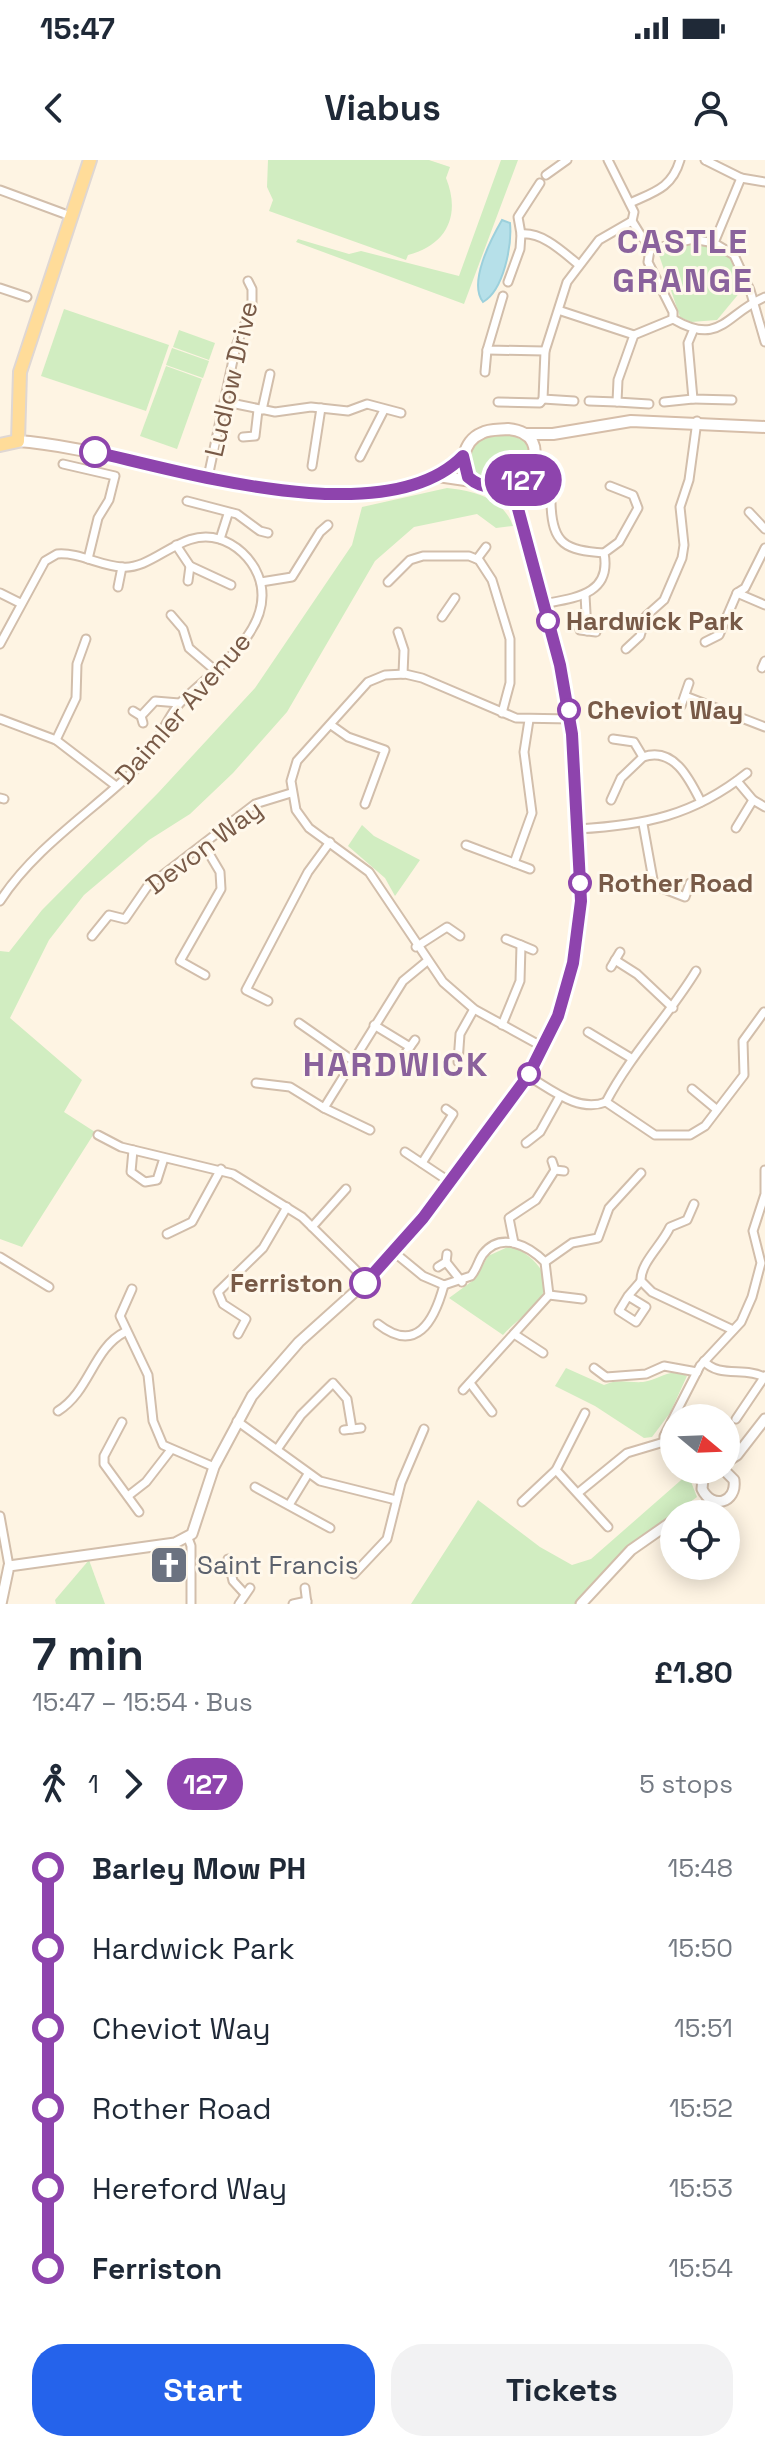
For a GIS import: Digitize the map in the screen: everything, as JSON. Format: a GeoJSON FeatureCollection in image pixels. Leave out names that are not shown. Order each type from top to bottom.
{"type":"FeatureCollection","features":[{"type":"Feature","properties":{"kind":"main road"},"geometry":{"type":"LineString","coordinates":[[18,441],[20,372],[90,160]]}},
{"type":"Feature","properties":{"kind":"main road"},"geometry":{"type":"LineString","coordinates":[[0,445],[18,441],[58,444],[208,477],[308,494],[387,490],[438,476],[463,456],[470,443],[483,432],[508,429],[525,434],[553,434],[631,421],[697,421],[765,427]]}},
{"type":"Feature","properties":{"kind":"main road"},"geometry":{"type":"LineString","coordinates":[[525,434],[535,455]]}},
{"type":"Feature","properties":{"kind":"main road"},"geometry":{"type":"LineString","coordinates":[[438,476],[499,488],[524,475],[535,455],[553,434]]}},
{"type":"Feature","properties":{"kind":"main road"},"geometry":{"type":"LineString","coordinates":[[463,456],[464,467],[473,482]]}},
{"type":"Feature","properties":{"kind":"street"},"geometry":{"type":"LineString","coordinates":[[508,282],[520,249],[518,217],[543,179],[567,160]]}},
{"type":"Feature","properties":{"kind":"street"},"geometry":{"type":"LineString","coordinates":[[608,160],[634,212],[632,221],[650,250],[648,262],[673,312],[673,319]]}},
{"type":"Feature","properties":{"kind":"street"},"geometry":{"type":"LineString","coordinates":[[630,203],[666,188],[675,176],[680,160]]}},
{"type":"Feature","properties":{"kind":"street"},"geometry":{"type":"LineString","coordinates":[[705,160],[741,178],[765,182]]}},
{"type":"Feature","properties":{"kind":"street"},"geometry":{"type":"LineString","coordinates":[[714,243],[741,178]]}},
{"type":"Feature","properties":{"kind":"street"},"geometry":{"type":"LineString","coordinates":[[1,192],[65,214]]}},
{"type":"Feature","properties":{"kind":"street"},"geometry":{"type":"LineString","coordinates":[[561,311],[562,292],[579,265],[599,240],[632,221]]}},
{"type":"Feature","properties":{"kind":"street"},"geometry":{"type":"LineString","coordinates":[[521,234],[531,233],[579,265]]}},
{"type":"Feature","properties":{"kind":"street"},"geometry":{"type":"LineString","coordinates":[[650,250],[693,239],[714,243],[734,255],[754,303],[765,342]]}},
{"type":"Feature","properties":{"kind":"street","name":"Ludlow Drive"},"geometry":{"type":"LineString","coordinates":[[208,477],[236,346],[252,306],[252,289],[248,281]]}},
{"type":"Feature","properties":{"kind":"street"},"geometry":{"type":"LineString","coordinates":[[0,288],[27,297]]}},
{"type":"Feature","properties":{"kind":"street"},"geometry":{"type":"LineString","coordinates":[[485,372],[494,315],[503,296]]}},
{"type":"Feature","properties":{"kind":"street"},"geometry":{"type":"LineString","coordinates":[[673,319],[693,331],[718,329],[765,297]]}},
{"type":"Feature","properties":{"kind":"street"},"geometry":{"type":"LineString","coordinates":[[561,311],[634,335],[673,319]]}},
{"type":"Feature","properties":{"kind":"street"},"geometry":{"type":"LineString","coordinates":[[498,402],[540,403],[543,399],[545,351],[553,317],[561,311]]}},
{"type":"Feature","properties":{"kind":"street"},"geometry":{"type":"LineString","coordinates":[[693,331],[688,343],[693,399]]}},
{"type":"Feature","properties":{"kind":"street"},"geometry":{"type":"LineString","coordinates":[[617,402],[618,380],[634,335]]}},
{"type":"Feature","properties":{"kind":"street"},"geometry":{"type":"LineString","coordinates":[[487,350],[545,351]]}},
{"type":"Feature","properties":{"kind":"street"},"geometry":{"type":"LineString","coordinates":[[243,437],[255,436],[270,374]]}},
{"type":"Feature","properties":{"kind":"street"},"geometry":{"type":"LineString","coordinates":[[543,399],[574,401]]}},
{"type":"Feature","properties":{"kind":"street"},"geometry":{"type":"LineString","coordinates":[[664,402],[732,400]]}},
{"type":"Feature","properties":{"kind":"street"},"geometry":{"type":"LineString","coordinates":[[589,401],[649,404]]}},
{"type":"Feature","properties":{"kind":"street"},"geometry":{"type":"LineString","coordinates":[[226,402],[260,410],[321,408],[348,411],[367,404],[401,413]]}},
{"type":"Feature","properties":{"kind":"street"},"geometry":{"type":"LineString","coordinates":[[312,466],[321,408]]}},
{"type":"Feature","properties":{"kind":"street"},"geometry":{"type":"LineString","coordinates":[[360,457],[384,410]]}},
{"type":"Feature","properties":{"kind":"street"},"geometry":{"type":"LineString","coordinates":[[626,649],[640,636],[646,616],[664,600],[682,558],[684,545],[680,507],[689,480],[697,421]]}},
{"type":"Feature","properties":{"kind":"street"},"geometry":{"type":"LineString","coordinates":[[63,464],[119,476],[98,518],[88,559]]}},
{"type":"Feature","properties":{"kind":"street"},"geometry":{"type":"LineString","coordinates":[[191,1604],[191,1546],[188,1538],[214,1467],[237,1421],[266,1378],[395,1253],[450,1182],[528,1076],[567,987],[578,938],[581,901],[571,719],[517,505],[524,475]]}},
{"type":"Feature","properties":{"kind":"street"},"geometry":{"type":"LineString","coordinates":[[551,503],[554,527],[563,544],[576,551],[604,553],[619,542],[638,508],[633,495],[610,486]]}},
{"type":"Feature","properties":{"kind":"street"},"geometry":{"type":"LineString","coordinates":[[499,488],[517,505]]}},
{"type":"Feature","properties":{"kind":"street"},"geometry":{"type":"LineString","coordinates":[[187,501],[204,502],[228,514],[237,514],[260,531],[268,533]]}},
{"type":"Feature","properties":{"kind":"street"},"geometry":{"type":"LineString","coordinates":[[749,512],[765,529]]}},
{"type":"Feature","properties":{"kind":"street"},"geometry":{"type":"LineString","coordinates":[[220,539],[228,514]]}},
{"type":"Feature","properties":{"kind":"street"},"geometry":{"type":"LineString","coordinates":[[313,525],[320,532]]}},
{"type":"Feature","properties":{"kind":"street"},"geometry":{"type":"LineString","coordinates":[[0,644],[20,603],[52,555],[64,553],[122,567],[194,538],[220,539],[251,561],[261,582],[292,577],[302,566],[320,532],[328,525]]}},
{"type":"Feature","properties":{"kind":"street"},"geometry":{"type":"LineString","coordinates":[[176,545],[190,566],[231,585]]}},
{"type":"Feature","properties":{"kind":"street"},"geometry":{"type":"LineString","coordinates":[[477,559],[486,547]]}},
{"type":"Feature","properties":{"kind":"street"},"geometry":{"type":"LineString","coordinates":[[705,642],[719,635],[737,593],[745,588],[765,548]]}},
{"type":"Feature","properties":{"kind":"street"},"geometry":{"type":"LineString","coordinates":[[543,604],[585,595],[601,583],[605,573],[604,553]]}},
{"type":"Feature","properties":{"kind":"street"},"geometry":{"type":"LineString","coordinates":[[388,582],[410,560],[423,556],[477,559]]}},
{"type":"Feature","properties":{"kind":"street"},"geometry":{"type":"LineString","coordinates":[[477,559],[492,580],[510,639],[510,683],[502,713]]}},
{"type":"Feature","properties":{"kind":"street"},"geometry":{"type":"LineString","coordinates":[[188,581],[190,566]]}},
{"type":"Feature","properties":{"kind":"street"},"geometry":{"type":"LineString","coordinates":[[118,587],[122,567]]}},
{"type":"Feature","properties":{"kind":"street"},"geometry":{"type":"LineString","coordinates":[[218,589],[222,581]]}},
{"type":"Feature","properties":{"kind":"street","name":"Daimler Avenue"},"geometry":{"type":"LineString","coordinates":[[0,901],[30,864],[116,786],[161,739],[179,703],[217,672],[260,614],[261,582]]}},
{"type":"Feature","properties":{"kind":"street"},"geometry":{"type":"LineString","coordinates":[[0,593],[20,603]]}},
{"type":"Feature","properties":{"kind":"street"},"geometry":{"type":"LineString","coordinates":[[737,593],[765,605]]}},
{"type":"Feature","properties":{"kind":"street"},"geometry":{"type":"LineString","coordinates":[[585,595],[587,631]]}},
{"type":"Feature","properties":{"kind":"street"},"geometry":{"type":"LineString","coordinates":[[442,617],[455,598]]}},
{"type":"Feature","properties":{"kind":"street"},"geometry":{"type":"LineString","coordinates":[[171,615],[183,629],[189,648],[217,672]]}},
{"type":"Feature","properties":{"kind":"street"},"geometry":{"type":"LineString","coordinates":[[398,632],[404,650],[403,674]]}},
{"type":"Feature","properties":{"kind":"street"},"geometry":{"type":"LineString","coordinates":[[56,740],[76,698],[77,664],[86,639]]}},
{"type":"Feature","properties":{"kind":"street"},"geometry":{"type":"LineString","coordinates":[[543,1047],[474,1009],[443,982],[426,962],[369,872],[303,819],[296,810],[291,793],[297,761],[368,682],[403,674],[422,678],[502,713],[529,720],[571,719]]}},
{"type":"Feature","properties":{"kind":"street"},"geometry":{"type":"LineString","coordinates":[[681,706],[689,683]]}},
{"type":"Feature","properties":{"kind":"street"},"geometry":{"type":"LineString","coordinates":[[685,696],[765,727]]}},
{"type":"Feature","properties":{"kind":"street"},"geometry":{"type":"LineString","coordinates":[[139,717],[155,701],[179,703]]}},
{"type":"Feature","properties":{"kind":"street"},"geometry":{"type":"LineString","coordinates":[[0,719],[56,740],[116,786]]}},
{"type":"Feature","properties":{"kind":"street"},"geometry":{"type":"LineString","coordinates":[[514,863],[532,813],[524,752],[529,720]]}},
{"type":"Feature","properties":{"kind":"street"},"geometry":{"type":"LineString","coordinates":[[331,725],[348,737],[385,750],[365,804]]}},
{"type":"Feature","properties":{"kind":"street"},"geometry":{"type":"LineString","coordinates":[[613,739],[634,742],[643,757]]}},
{"type":"Feature","properties":{"kind":"street"},"geometry":{"type":"LineString","coordinates":[[611,800],[643,757],[651,754],[677,763],[701,802]]}},
{"type":"Feature","properties":{"kind":"street"},"geometry":{"type":"LineString","coordinates":[[578,829],[643,824],[701,802],[747,773]]}},
{"type":"Feature","properties":{"kind":"street"},"geometry":{"type":"LineString","coordinates":[[737,781],[753,800],[765,807]]}},
{"type":"Feature","properties":{"kind":"street","name":"Devon Way"},"geometry":{"type":"LineString","coordinates":[[92,936],[109,915],[125,919],[142,891],[255,804],[291,793]]}},
{"type":"Feature","properties":{"kind":"street"},"geometry":{"type":"LineString","coordinates":[[736,828],[753,800]]}},
{"type":"Feature","properties":{"kind":"street"},"geometry":{"type":"LineString","coordinates":[[643,824],[653,882],[658,888],[687,901],[690,883]]}},
{"type":"Feature","properties":{"kind":"street"},"geometry":{"type":"LineString","coordinates":[[268,1001],[246,990],[308,872],[330,842]]}},
{"type":"Feature","properties":{"kind":"street"},"geometry":{"type":"LineString","coordinates":[[204,845],[220,872],[221,889],[180,961],[205,975]]}},
{"type":"Feature","properties":{"kind":"street"},"geometry":{"type":"LineString","coordinates":[[466,845],[530,869]]}},
{"type":"Feature","properties":{"kind":"street"},"geometry":{"type":"LineString","coordinates":[[0,881],[10,887]]}},
{"type":"Feature","properties":{"kind":"street"},"geometry":{"type":"LineString","coordinates":[[638,888],[653,882]]}},
{"type":"Feature","properties":{"kind":"street"},"geometry":{"type":"LineString","coordinates":[[416,947],[447,927],[460,936]]}},
{"type":"Feature","properties":{"kind":"street"},"geometry":{"type":"LineString","coordinates":[[506,939],[533,950]]}},
{"type":"Feature","properties":{"kind":"street"},"geometry":{"type":"LineString","coordinates":[[502,1025],[520,981],[521,945]]}},
{"type":"Feature","properties":{"kind":"street"},"geometry":{"type":"LineString","coordinates":[[615,960],[637,974],[673,1008]]}},
{"type":"Feature","properties":{"kind":"street"},"geometry":{"type":"LineString","coordinates":[[324,1108],[403,981],[426,962]]}},
{"type":"Feature","properties":{"kind":"street"},"geometry":{"type":"LineString","coordinates":[[606,1102],[631,1058],[673,1008],[694,974],[702,983]]}},
{"type":"Feature","properties":{"kind":"street"},"geometry":{"type":"LineString","coordinates":[[458,1062],[460,1034],[474,1009]]}},
{"type":"Feature","properties":{"kind":"street"},"geometry":{"type":"LineString","coordinates":[[528,1076],[560,1096],[588,1106],[606,1102],[655,1135],[690,1135],[705,1126],[744,1075],[743,1041],[764,1012]]}},
{"type":"Feature","properties":{"kind":"street"},"geometry":{"type":"LineString","coordinates":[[299,1023],[352,1060]]}},
{"type":"Feature","properties":{"kind":"street"},"geometry":{"type":"LineString","coordinates":[[374,1025],[410,1047]]}},
{"type":"Feature","properties":{"kind":"street"},"geometry":{"type":"LineString","coordinates":[[588,1032],[631,1058]]}},
{"type":"Feature","properties":{"kind":"street"},"geometry":{"type":"LineString","coordinates":[[446,1050],[458,1052]]}},
{"type":"Feature","properties":{"kind":"street"},"geometry":{"type":"LineString","coordinates":[[256,1083],[290,1087],[324,1108],[370,1130]]}},
{"type":"Feature","properties":{"kind":"street"},"geometry":{"type":"LineString","coordinates":[[692,1089],[716,1109]]}},
{"type":"Feature","properties":{"kind":"street"},"geometry":{"type":"LineString","coordinates":[[526,1143],[540,1132],[560,1096]]}},
{"type":"Feature","properties":{"kind":"street"},"geometry":{"type":"LineString","coordinates":[[422,1163],[453,1114],[446,1109]]}},
{"type":"Feature","properties":{"kind":"street"},"geometry":{"type":"LineString","coordinates":[[98,1135],[133,1150],[221,1169],[287,1207],[367,1281]]}},
{"type":"Feature","properties":{"kind":"street"},"geometry":{"type":"LineString","coordinates":[[133,1150],[131,1172],[145,1182],[157,1180],[164,1158]]}},
{"type":"Feature","properties":{"kind":"street"},"geometry":{"type":"LineString","coordinates":[[405,1152],[450,1182]]}},
{"type":"Feature","properties":{"kind":"street"},"geometry":{"type":"LineString","coordinates":[[509,1218],[536,1200],[560,1171],[552,1161]]}},
{"type":"Feature","properties":{"kind":"street"},"geometry":{"type":"LineString","coordinates":[[167,1234],[192,1222],[221,1169]]}},
{"type":"Feature","properties":{"kind":"street"},"geometry":{"type":"LineString","coordinates":[[682,1404],[704,1361],[741,1322],[752,1297],[761,1263],[753,1231],[765,1194],[765,1170]]}},
{"type":"Feature","properties":{"kind":"street"},"geometry":{"type":"LineString","coordinates":[[598,1238],[609,1208],[641,1173]]}},
{"type":"Feature","properties":{"kind":"street"},"geometry":{"type":"LineString","coordinates":[[312,1227],[346,1189]]}},
{"type":"Feature","properties":{"kind":"street"},"geometry":{"type":"LineString","coordinates":[[628,1296],[641,1281],[644,1265],[661,1246],[670,1227],[687,1220],[694,1204]]}},
{"type":"Feature","properties":{"kind":"street"},"geometry":{"type":"LineString","coordinates":[[238,1334],[246,1319],[223,1304],[218,1292],[263,1248],[287,1207]]}},
{"type":"Feature","properties":{"kind":"street"},"geometry":{"type":"LineString","coordinates":[[506,1209],[514,1243]]}},
{"type":"Feature","properties":{"kind":"street"},"geometry":{"type":"LineString","coordinates":[[545,1262],[572,1243],[598,1238],[607,1244]]}},
{"type":"Feature","properties":{"kind":"street"},"geometry":{"type":"LineString","coordinates":[[395,1253],[423,1276],[444,1285],[462,1282],[476,1270],[486,1250],[503,1242],[514,1243],[534,1252],[545,1262],[549,1295],[463,1390]]}},
{"type":"Feature","properties":{"kind":"street"},"geometry":{"type":"LineString","coordinates":[[0,1257],[49,1287]]}},
{"type":"Feature","properties":{"kind":"street"},"geometry":{"type":"LineString","coordinates":[[438,1267],[447,1258],[462,1282]]}},
{"type":"Feature","properties":{"kind":"street"},"geometry":{"type":"LineString","coordinates":[[641,1281],[652,1292],[733,1330]]}},
{"type":"Feature","properties":{"kind":"street"},"geometry":{"type":"LineString","coordinates":[[378,1324],[393,1336],[406,1339],[419,1331],[438,1308],[444,1285]]}},
{"type":"Feature","properties":{"kind":"street"},"geometry":{"type":"LineString","coordinates":[[132,1289],[120,1316],[148,1375],[156,1431],[170,1451],[214,1467]]}},
{"type":"Feature","properties":{"kind":"street"},"geometry":{"type":"LineString","coordinates":[[549,1295],[582,1299]]}},
{"type":"Feature","properties":{"kind":"street"},"geometry":{"type":"LineString","coordinates":[[752,1297],[765,1297]]}},
{"type":"Feature","properties":{"kind":"street"},"geometry":{"type":"LineString","coordinates":[[58,1411],[74,1401],[108,1344],[125,1332]]}},
{"type":"Feature","properties":{"kind":"street"},"geometry":{"type":"LineString","coordinates":[[514,1334],[543,1353]]}},
{"type":"Feature","properties":{"kind":"street"},"geometry":{"type":"LineString","coordinates":[[704,1361],[718,1370],[751,1370],[764,1377],[740,1413]]}},
{"type":"Feature","properties":{"kind":"street"},"geometry":{"type":"LineString","coordinates":[[594,1368],[606,1377],[646,1374],[664,1366],[697,1372]]}},
{"type":"Feature","properties":{"kind":"street"},"geometry":{"type":"LineString","coordinates":[[325,1377],[347,1399],[352,1429]]}},
{"type":"Feature","properties":{"kind":"street"},"geometry":{"type":"LineString","coordinates":[[278,1448],[301,1415],[333,1383]]}},
{"type":"Feature","properties":{"kind":"street"},"geometry":{"type":"LineString","coordinates":[[470,1383],[495,1414]]}},
{"type":"Feature","properties":{"kind":"street"},"geometry":{"type":"LineString","coordinates":[[522,1502],[556,1470],[585,1413]]}},
{"type":"Feature","properties":{"kind":"street"},"geometry":{"type":"LineString","coordinates":[[740,1451],[765,1419]]}},
{"type":"Feature","properties":{"kind":"street"},"geometry":{"type":"LineString","coordinates":[[237,1421],[278,1448],[308,1474],[334,1486],[396,1500]]}},
{"type":"Feature","properties":{"kind":"street"},"geometry":{"type":"LineString","coordinates":[[122,1422],[104,1456],[104,1464],[139,1512]]}},
{"type":"Feature","properties":{"kind":"street"},"geometry":{"type":"LineString","coordinates":[[354,1574],[382,1548],[396,1500],[424,1429]]}},
{"type":"Feature","properties":{"kind":"street"},"geometry":{"type":"LineString","coordinates":[[578,1493],[627,1453],[660,1443]]}},
{"type":"Feature","properties":{"kind":"street"},"geometry":{"type":"LineString","coordinates":[[128,1496],[146,1482],[170,1451]]}},
{"type":"Feature","properties":{"kind":"street"},"geometry":{"type":"LineString","coordinates":[[556,1470],[608,1527]]}},
{"type":"Feature","properties":{"kind":"street"},"geometry":{"type":"LineString","coordinates":[[289,1505],[308,1474]]}},
{"type":"Feature","properties":{"kind":"street"},"geometry":{"type":"LineString","coordinates":[[700,1484],[711,1500]]}},
{"type":"Feature","properties":{"kind":"street"},"geometry":{"type":"LineString","coordinates":[[698,1500],[704,1484]]}},
{"type":"Feature","properties":{"kind":"street"},"geometry":{"type":"LineString","coordinates":[[255,1487],[301,1515],[330,1528]]}},
{"type":"Feature","properties":{"kind":"street"},"geometry":{"type":"LineString","coordinates":[[0,1516],[9,1566],[1,1604]]}},
{"type":"Feature","properties":{"kind":"street"},"geometry":{"type":"LineString","coordinates":[[581,1604],[611,1568],[660,1531]]}},
{"type":"Feature","properties":{"kind":"street"},"geometry":{"type":"LineString","coordinates":[[9,1566],[188,1538]]}},
{"type":"Feature","properties":{"kind":"street"},"geometry":{"type":"LineString","coordinates":[[228,1559],[233,1581],[248,1591],[239,1604]]}},
{"type":"Feature","properties":{"kind":"street"},"geometry":{"type":"LineString","coordinates":[[293,1604],[307,1603],[305,1588]]}},
{"type":"Feature","properties":{"kind":"green space"},"geometry":{"type":"Polygon","coordinates":[[[268,160],[429,160],[450,167],[446,178],[452,204],[451,216],[441,236],[432,244],[408,255],[406,260],[269,211],[273,200],[267,187],[268,160]]]}},
{"type":"Feature","properties":{"kind":"green space"},"geometry":{"type":"Polygon","coordinates":[[[501,160],[518,160],[464,304],[296,242],[298,239],[349,254],[361,251],[459,276],[501,160]]]}},
{"type":"Feature","properties":{"kind":"green space"},"geometry":{"type":"Polygon","coordinates":[[[682,241],[707,244],[725,251],[736,266],[741,291],[717,320],[691,322],[680,317],[658,252],[682,241]]]}},
{"type":"Feature","properties":{"kind":"green space"},"geometry":{"type":"Polygon","coordinates":[[[64,309],[169,345],[146,411],[41,376],[64,309]]]}},
{"type":"Feature","properties":{"kind":"green space"},"geometry":{"type":"Polygon","coordinates":[[[179,330],[215,343],[209,360],[173,347],[179,330]]]}},
{"type":"Feature","properties":{"kind":"green space"},"geometry":{"type":"Polygon","coordinates":[[[172,348],[209,361],[203,378],[166,365],[172,348]]]}},
{"type":"Feature","properties":{"kind":"green space"},"geometry":{"type":"Polygon","coordinates":[[[166,366],[202,379],[177,449],[140,436],[166,366]]]}},
{"type":"Feature","properties":{"kind":"green space"},"geometry":{"type":"Polygon","coordinates":[[[502,432],[526,441],[528,453],[519,471],[500,479],[488,479],[468,470],[471,447],[482,437],[502,432]]]}},
{"type":"Feature","properties":{"kind":"green space"},"geometry":{"type":"Polygon","coordinates":[[[447,488],[467,491],[495,502],[513,526],[496,528],[477,514],[414,527],[375,561],[287,712],[233,773],[190,814],[149,840],[84,895],[49,940],[10,1018],[82,1080],[64,1112],[95,1132],[22,1247],[0,1239],[0,951],[9,952],[42,910],[158,793],[255,688],[352,545],[362,507],[447,488]]]}},
{"type":"Feature","properties":{"kind":"green space"},"geometry":{"type":"Polygon","coordinates":[[[362,825],[374,836],[420,860],[395,896],[385,878],[348,846],[362,825]]]}},
{"type":"Feature","properties":{"kind":"green space"},"geometry":{"type":"Polygon","coordinates":[[[510,1246],[538,1266],[545,1282],[540,1299],[503,1335],[449,1298],[475,1279],[488,1256],[510,1246]]]}},
{"type":"Feature","properties":{"kind":"green space"},"geometry":{"type":"Polygon","coordinates":[[[566,1368],[604,1385],[619,1381],[649,1381],[669,1373],[687,1376],[674,1404],[660,1404],[660,1426],[652,1437],[644,1438],[595,1406],[555,1386],[566,1368]]]}},
{"type":"Feature","properties":{"kind":"green space"},"geometry":{"type":"Polygon","coordinates":[[[677,1484],[692,1484],[697,1497],[693,1500],[660,1500],[660,1524],[602,1573],[577,1604],[411,1604],[478,1500],[540,1547],[572,1565],[591,1559],[677,1484]]]}},
{"type":"Feature","properties":{"kind":"green space"},"geometry":{"type":"Polygon","coordinates":[[[89,1560],[105,1604],[56,1604],[55,1600],[89,1560]]]}},
{"type":"Feature","properties":{"kind":"water"},"geometry":{"type":"Polygon","coordinates":[[[502,220],[510,223],[508,254],[496,288],[483,302],[479,294],[480,273],[487,249],[502,220]]]}},
{"type":"Feature","properties":{"kind":"bus line","name":"127"},"geometry":{"type":"LineString","coordinates":[[95,452],[232,482],[308,494],[387,490],[438,476],[463,456],[468,477],[491,488],[499,488],[524,475],[517,505],[520,522],[567,693],[572,734],[581,901],[578,938],[558,1016],[528,1076],[423,1218],[395,1253],[365,1283]]}},
{"type":"Feature","properties":{"kind":"place","name":"Hardwick Park"},"geometry":{"type":"Point","coordinates":[548,621]}},
{"type":"Feature","properties":{"kind":"place","name":"Cheviot Way"},"geometry":{"type":"Point","coordinates":[569,710]}},
{"type":"Feature","properties":{"kind":"place","name":"Rother Road"},"geometry":{"type":"Point","coordinates":[580,883]}},
{"type":"Feature","properties":{"kind":"place","name":"Ferriston"},"geometry":{"type":"Point","coordinates":[365,1283]}},
{"type":"Feature","properties":{"kind":"place","name":"Saint Francis"},"geometry":{"type":"Point","coordinates":[169,1565]}},
{"type":"Feature","properties":{"kind":"district","name":"CASTLE GRANGE"},"geometry":{"type":"Point","coordinates":[683,260]}},
{"type":"Feature","properties":{"kind":"district","name":"HARDWICK"},"geometry":{"type":"Point","coordinates":[396,1064]}}]}
